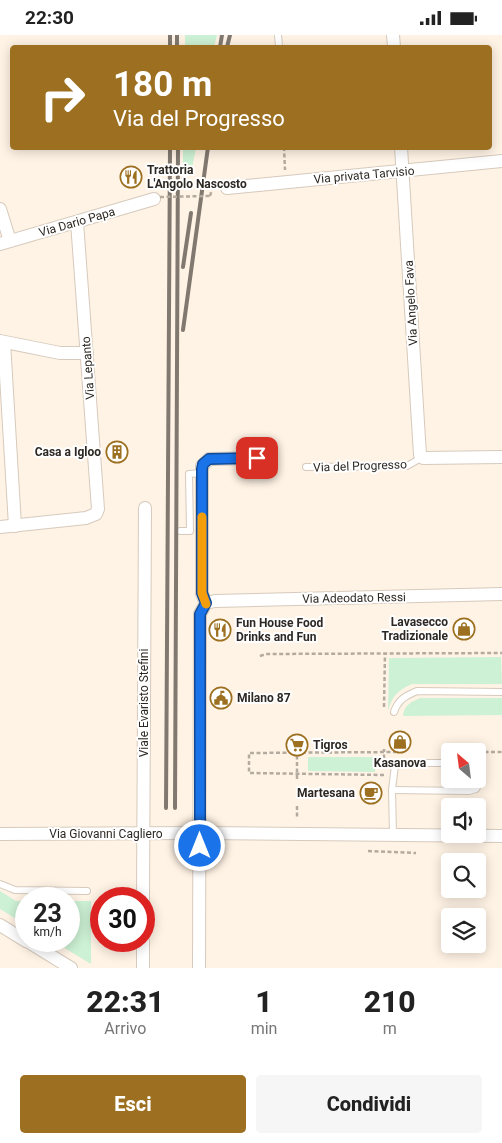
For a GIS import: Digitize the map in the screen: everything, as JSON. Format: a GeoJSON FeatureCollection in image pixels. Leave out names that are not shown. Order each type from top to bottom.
{"type":"FeatureCollection","features":[{"type":"Feature","properties":{"kind":"street","name":"Via Angelo Fava"},"geometry":{"type":"LineString","coordinates":[[402,150],[421,458]]}},
{"type":"Feature","properties":{"kind":"street","name":"Via privata Tarvisio"},"geometry":{"type":"LineString","coordinates":[[227,188],[502,161]]}},
{"type":"Feature","properties":{"kind":"street","name":"Via Dario Papa"},"geometry":{"type":"LineString","coordinates":[[5,243],[157,198]]}},
{"type":"Feature","properties":{"kind":"street"},"geometry":{"type":"LineString","coordinates":[[0,209],[5,243]]}},
{"type":"Feature","properties":{"kind":"street","name":"Via Lepanto"},"geometry":{"type":"LineString","coordinates":[[15,526],[86,518],[96,514],[98,504],[77,222]]}},
{"type":"Feature","properties":{"kind":"street"},"geometry":{"type":"LineString","coordinates":[[0,527],[15,526],[2,341],[60,353],[87,353]]}},
{"type":"Feature","properties":{"kind":"street","name":"Via del Progresso"},"geometry":{"type":"LineString","coordinates":[[421,458],[502,457]]}},
{"type":"Feature","properties":{"kind":"street"},"geometry":{"type":"LineString","coordinates":[[199,968],[200,614],[206,603],[202,593],[203,468],[209,459],[257,458]]}},
{"type":"Feature","properties":{"kind":"street","name":"Viale Evaristo Stefini"},"geometry":{"type":"LineString","coordinates":[[143,887],[145,508]]}},
{"type":"Feature","properties":{"kind":"street","name":"Via Adeodato Ressi"},"geometry":{"type":"LineString","coordinates":[[206,603],[215,601],[502,594]]}},
{"type":"Feature","properties":{"kind":"street","name":"Via Giovanni Cagliero"},"geometry":{"type":"LineString","coordinates":[[0,834],[200,833],[502,836]]}},
{"type":"Feature","properties":{"kind":"street"},"geometry":{"type":"LineString","coordinates":[[0,925],[15,934]]}},
{"type":"Feature","properties":{"kind":"street"},"geometry":{"type":"LineString","coordinates":[[44,952],[71,968]]}},
{"type":"Feature","properties":{"kind":"street"},"geometry":{"type":"LineString","coordinates":[[143,952],[143,968]]}},
{"type":"Feature","properties":{"kind":"lane","name":"Via del Progresso"},"geometry":{"type":"LineString","coordinates":[[306,467],[407,466],[421,458]]}},
{"type":"Feature","properties":{"kind":"lane"},"geometry":{"type":"LineString","coordinates":[[180,531],[190,531],[189,474],[203,468]]}},
{"type":"Feature","properties":{"kind":"lane"},"geometry":{"type":"LineString","coordinates":[[394,713],[397,703],[405,696],[417,691],[502,692]]}},
{"type":"Feature","properties":{"kind":"lane"},"geometry":{"type":"LineString","coordinates":[[393,835],[392,790],[395,765],[399,763],[441,763]]}},
{"type":"Feature","properties":{"kind":"lane"},"geometry":{"type":"LineString","coordinates":[[392,790],[469,791],[477,788]]}},
{"type":"Feature","properties":{"kind":"lane"},"geometry":{"type":"LineString","coordinates":[[0,884],[15,890],[87,891]]}},
{"type":"Feature","properties":{"kind":"path"},"geometry":{"type":"LineString","coordinates":[[284,150],[286,182]]}},
{"type":"Feature","properties":{"kind":"path"},"geometry":{"type":"LineString","coordinates":[[157,198],[210,196],[213,186]]}},
{"type":"Feature","properties":{"kind":"path"},"geometry":{"type":"LineString","coordinates":[[384,712],[385,653]]}},
{"type":"Feature","properties":{"kind":"path"},"geometry":{"type":"LineString","coordinates":[[260,656],[266,654],[502,653]]}},
{"type":"Feature","properties":{"kind":"path"},"geometry":{"type":"LineString","coordinates":[[383,775],[249,773],[249,760],[250,753],[403,752]]}},
{"type":"Feature","properties":{"kind":"path"},"geometry":{"type":"LineString","coordinates":[[486,752],[502,752]]}},
{"type":"Feature","properties":{"kind":"path"},"geometry":{"type":"LineString","coordinates":[[297,779],[298,753]]}},
{"type":"Feature","properties":{"kind":"path"},"geometry":{"type":"LineString","coordinates":[[297,806],[297,819]]}},
{"type":"Feature","properties":{"kind":"path"},"geometry":{"type":"LineString","coordinates":[[368,851],[416,853]]}},
{"type":"Feature","properties":{"kind":"green space"},"geometry":{"type":"Polygon","coordinates":[[[185,35],[217,35],[214,45],[185,45],[185,35]]]}},
{"type":"Feature","properties":{"kind":"green space"},"geometry":{"type":"Polygon","coordinates":[[[183,150],[196,150],[192,168],[183,169],[183,150]]]}},
{"type":"Feature","properties":{"kind":"green space"},"geometry":{"type":"Polygon","coordinates":[[[501,657],[502,684],[412,684],[396,694],[388,711],[389,658],[501,657]]]}},
{"type":"Feature","properties":{"kind":"green space"},"geometry":{"type":"Polygon","coordinates":[[[420,698],[502,698],[502,715],[403,716],[406,707],[420,698]]]}},
{"type":"Feature","properties":{"kind":"green space"},"geometry":{"type":"Polygon","coordinates":[[[308,757],[376,757],[375,772],[308,771],[308,757]]]}},
{"type":"Feature","properties":{"kind":"green space"},"geometry":{"type":"Polygon","coordinates":[[[0,891],[15,900],[15,918],[0,909],[0,891]]]}},
{"type":"Feature","properties":{"kind":"green space"},"geometry":{"type":"Polygon","coordinates":[[[80,901],[90,901],[91,964],[71,952],[80,952],[80,901]]]}},
{"type":"Feature","properties":{"kind":"railway"},"geometry":{"type":"LineString","coordinates":[[170,35],[170,45]]}},
{"type":"Feature","properties":{"kind":"railway"},"geometry":{"type":"LineString","coordinates":[[177,35],[177,45]]}},
{"type":"Feature","properties":{"kind":"railway"},"geometry":{"type":"LineString","coordinates":[[220,45],[222,35]]}},
{"type":"Feature","properties":{"kind":"railway"},"geometry":{"type":"LineString","coordinates":[[228,45],[230,35]]}},
{"type":"Feature","properties":{"kind":"railway"},"geometry":{"type":"LineString","coordinates":[[166,808],[170,150]]}},
{"type":"Feature","properties":{"kind":"railway"},"geometry":{"type":"LineString","coordinates":[[175,808],[178,150]]}},
{"type":"Feature","properties":{"kind":"railway"},"geometry":{"type":"LineString","coordinates":[[183,330],[208,150]]}},
{"type":"Feature","properties":{"kind":"railway"},"geometry":{"type":"LineString","coordinates":[[183,267],[191,213]]}},
{"type":"Feature","properties":{"kind":"slow traffic"},"geometry":{"type":"LineString","coordinates":[[202,517],[202,593],[206,604]]}},
{"type":"Feature","properties":{"kind":"place","name":"Trattoria L'Angolo Nascosto"},"geometry":{"type":"Point","coordinates":[131,177]}},
{"type":"Feature","properties":{"kind":"place","name":"Casa a Igloo"},"geometry":{"type":"Point","coordinates":[117,452]}},
{"type":"Feature","properties":{"kind":"place","name":"Lavasecco Tradizionale"},"geometry":{"type":"Point","coordinates":[464,629]}},
{"type":"Feature","properties":{"kind":"place","name":"Fun House Food Drinks and Fun"},"geometry":{"type":"Point","coordinates":[220,630]}},
{"type":"Feature","properties":{"kind":"place","name":"Milano 87"},"geometry":{"type":"Point","coordinates":[221,698]}},
{"type":"Feature","properties":{"kind":"place","name":"Kasanova"},"geometry":{"type":"Point","coordinates":[400,742]}},
{"type":"Feature","properties":{"kind":"place","name":"Tigros"},"geometry":{"type":"Point","coordinates":[297,745]}},
{"type":"Feature","properties":{"kind":"place","name":"Martesana"},"geometry":{"type":"Point","coordinates":[371,793]}},
{"type":"Feature","properties":{"kind":"route"},"geometry":{"type":"LineString","coordinates":[[200,846],[200,614],[206,603],[202,593],[202,469],[203,464],[209,459],[257,458]]}}]}
